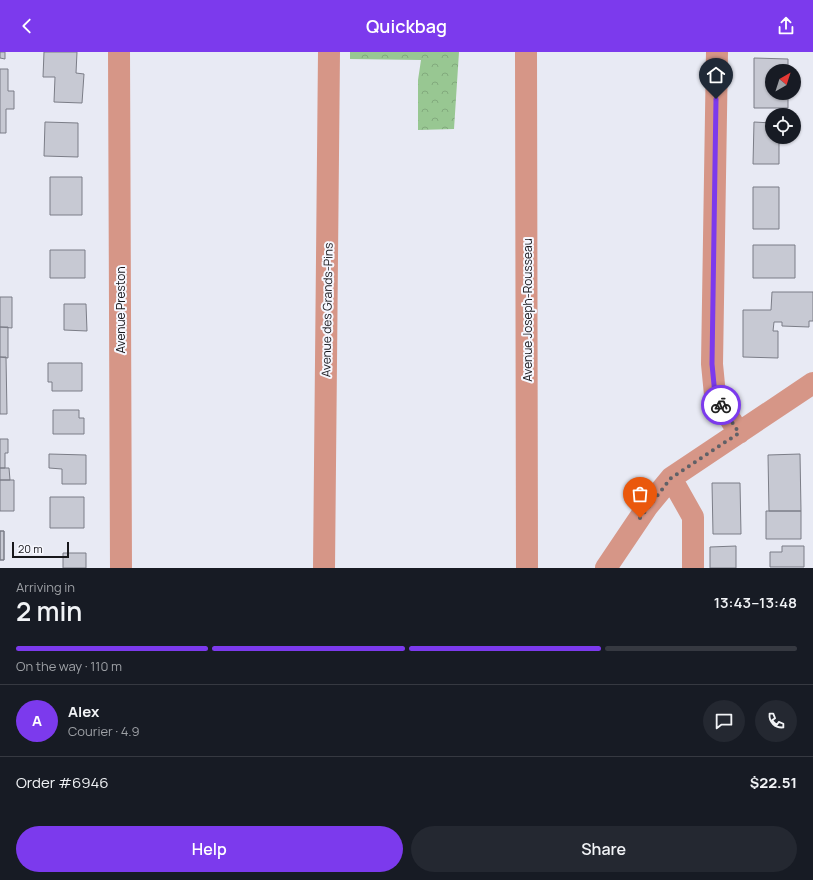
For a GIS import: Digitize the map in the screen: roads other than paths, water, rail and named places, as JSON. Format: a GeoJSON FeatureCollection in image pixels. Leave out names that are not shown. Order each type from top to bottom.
{"type":"FeatureCollection","features":[{"type":"Feature","properties":{"kind":"street","name":"Avenue Preston"},"geometry":{"type":"LineString","coordinates":[[119,52],[121,568]]}},
{"type":"Feature","properties":{"kind":"street","name":"Avenue des Grands-Pins"},"geometry":{"type":"LineString","coordinates":[[324,568],[330,52]]}},
{"type":"Feature","properties":{"kind":"street","name":"Avenue Joseph-Rousseau"},"geometry":{"type":"LineString","coordinates":[[526,52],[527,568]]}},
{"type":"Feature","properties":{"kind":"street"},"geometry":{"type":"LineString","coordinates":[[717,52],[712,364],[715,395],[739,433]]}},
{"type":"Feature","properties":{"kind":"street"},"geometry":{"type":"LineString","coordinates":[[606,568],[647,508],[671,478],[812,386]]}},
{"type":"Feature","properties":{"kind":"street"},"geometry":{"type":"LineString","coordinates":[[671,478],[693,517],[693,568]]}}]}
